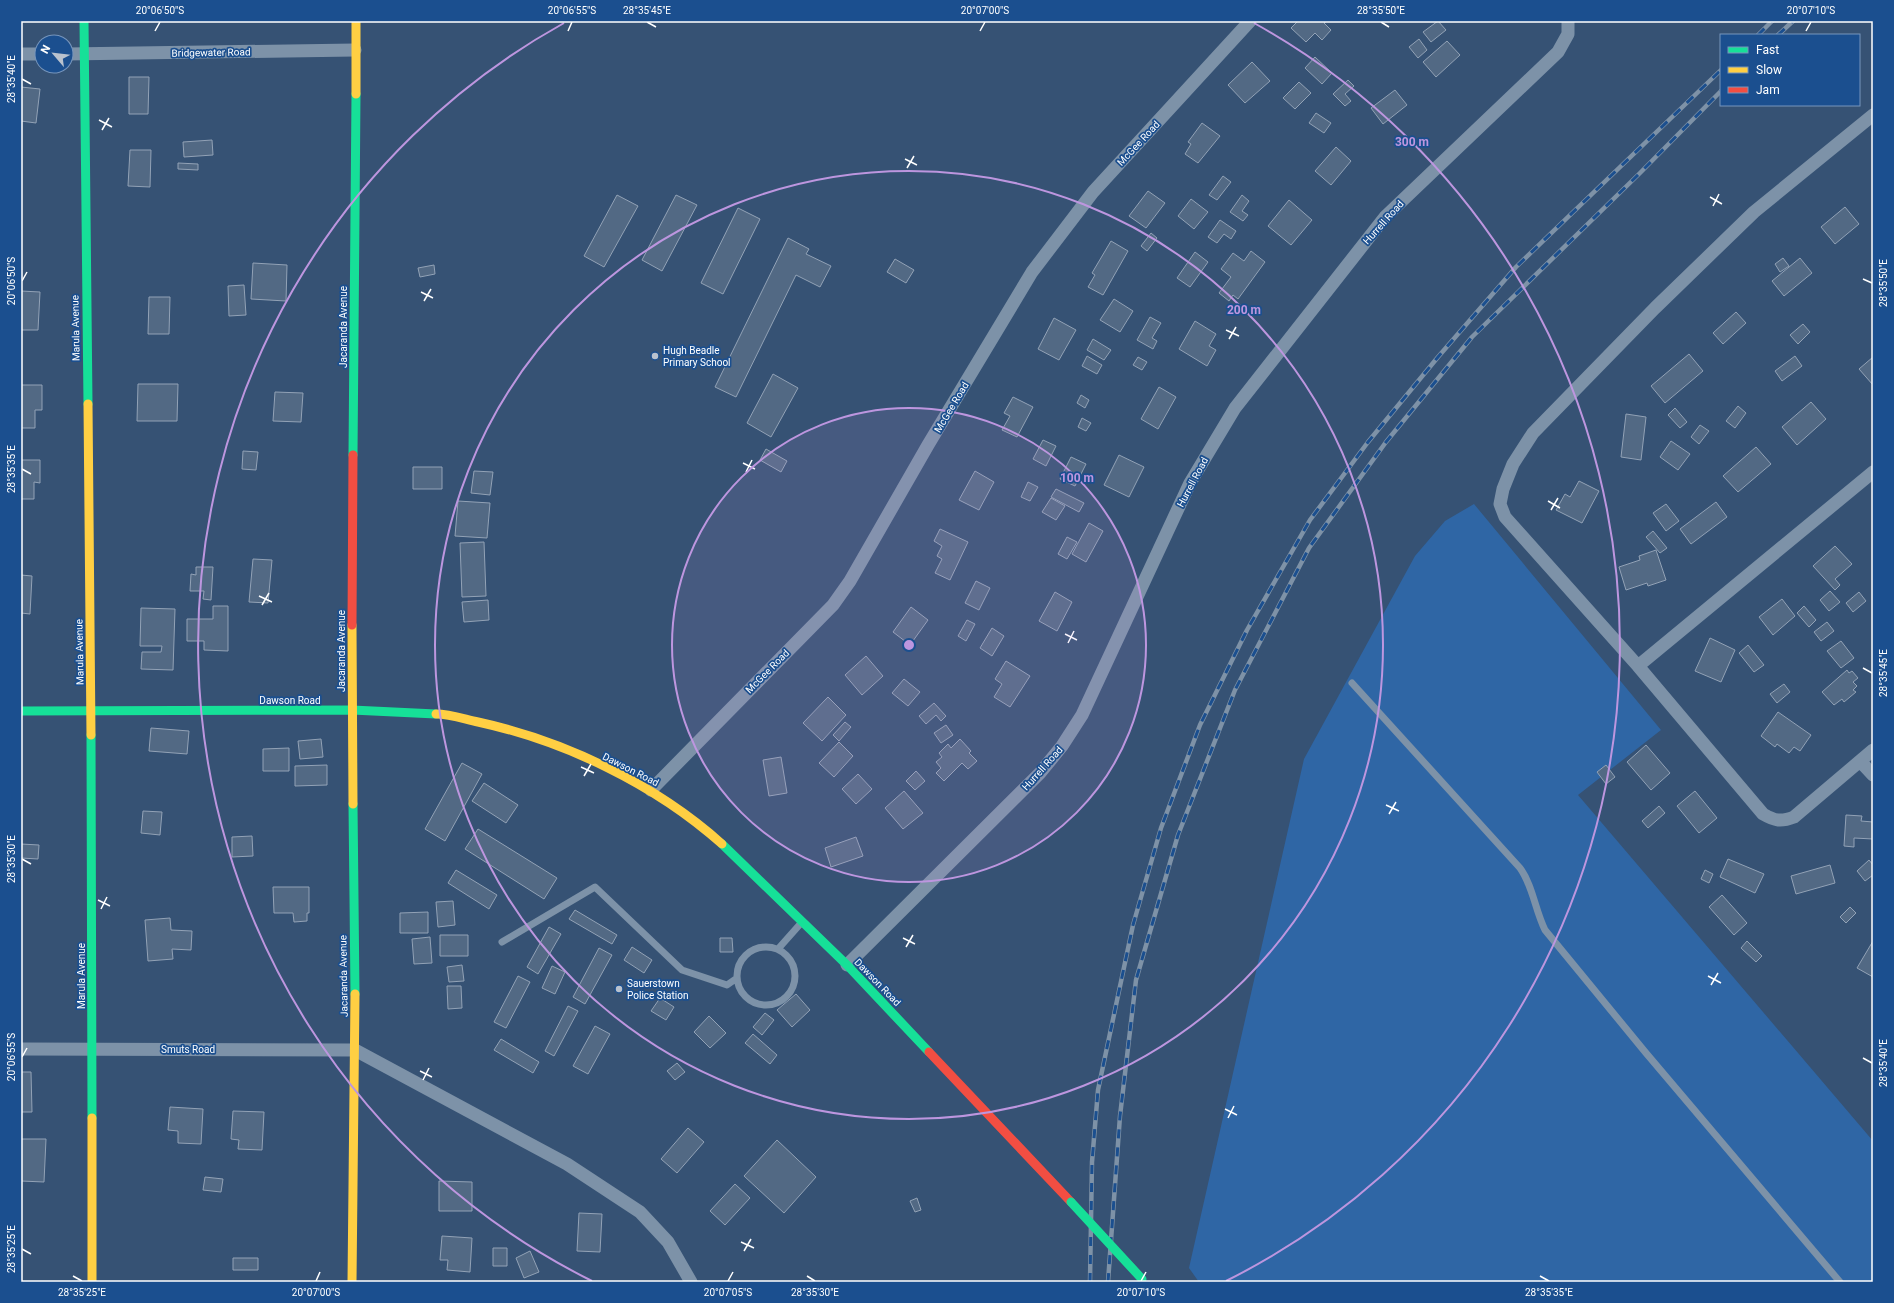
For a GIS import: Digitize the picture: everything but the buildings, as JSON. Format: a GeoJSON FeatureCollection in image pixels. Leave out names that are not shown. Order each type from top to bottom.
{"type":"FeatureCollection","features":[{"type":"Feature","properties":{"kind":"street","name":"Marula Avenue"},"geometry":{"type":"LineString","coordinates":[[84,21],[83,54],[91,712],[92,1282]]}},
{"type":"Feature","properties":{"kind":"street","name":"Jacaranda Avenue"},"geometry":{"type":"LineString","coordinates":[[352,1282],[355,1050],[352,710],[356,21]]}},
{"type":"Feature","properties":{"kind":"street","name":"McGee Road"},"geometry":{"type":"LineString","coordinates":[[651,790],[833,605],[850,581],[928,445],[1032,272],[1093,192],[1250,21]]}},
{"type":"Feature","properties":{"kind":"street","name":"Hurrell Road"},"geometry":{"type":"LineString","coordinates":[[847,965],[1040,773],[1062,746],[1082,715],[1190,483],[1235,408],[1385,217],[1558,52],[1568,34],[1568,21]]}},
{"type":"Feature","properties":{"kind":"street","name":"Bridgewater Road"},"geometry":{"type":"LineString","coordinates":[[74,54],[356,50]]}},
{"type":"Feature","properties":{"kind":"street"},"geometry":{"type":"LineString","coordinates":[[21,54],[34,54]]}},
{"type":"Feature","properties":{"kind":"street"},"geometry":{"type":"LineString","coordinates":[[1873,115],[1748,218],[1656,308],[1533,433],[1513,464],[1503,489],[1500,504],[1505,517],[1638,666],[1763,814],[1774,820],[1783,821],[1794,817],[1873,750]]}},
{"type":"Feature","properties":{"kind":"street"},"geometry":{"type":"LineString","coordinates":[[1638,666],[1873,472]]}},
{"type":"Feature","properties":{"kind":"street","name":"Dawson Road"},"geometry":{"type":"LineString","coordinates":[[21,711],[91,712],[352,710],[441,714],[511,729],[584,757],[651,790],[692,818],[721,843],[847,965],[1144,1281]]}},
{"type":"Feature","properties":{"kind":"street"},"geometry":{"type":"LineString","coordinates":[[1860,761],[1873,775]]}},
{"type":"Feature","properties":{"kind":"street","name":"Smuts Road"},"geometry":{"type":"LineString","coordinates":[[21,1049],[92,1048],[355,1050]]}},
{"type":"Feature","properties":{"kind":"street"},"geometry":{"type":"LineString","coordinates":[[355,1050],[567,1164],[640,1212],[668,1242],[691,1282]]}},
{"type":"Feature","properties":{"kind":"lane"},"geometry":{"type":"LineString","coordinates":[[1352,683],[1520,868],[1527,877],[1538,915],[1545,930],[1840,1282]]}},
{"type":"Feature","properties":{"kind":"lane"},"geometry":{"type":"LineString","coordinates":[[502,942],[595,887],[682,970],[727,985],[737,978]]}},
{"type":"Feature","properties":{"kind":"lane"},"geometry":{"type":"LineString","coordinates":[[778,949],[802,922]]}},
{"type":"Feature","properties":{"kind":"lane"},"geometry":{"type":"LineString","coordinates":[[767,947],[778,949],[788,957],[794,967],[795,980],[791,991],[782,1000],[771,1005],[759,1004],[748,999],[740,990],[737,978],[738,966],[745,956],[755,949],[767,947]]}},
{"type":"Feature","properties":{"kind":"shaded area"},"geometry":{"type":"Polygon","coordinates":[[[1474,504],[1661,730],[1578,795],[1873,1141],[1873,1282],[1199,1282],[1189,1268],[1304,759],[1415,556],[1445,521],[1474,504]]]}},
{"type":"Feature","properties":{"kind":"railway"},"geometry":{"type":"LineString","coordinates":[[1759,34],[1772,21]]}},
{"type":"Feature","properties":{"kind":"railway"},"geometry":{"type":"LineString","coordinates":[[1779,34],[1793,21]]}},
{"type":"Feature","properties":{"kind":"railway"},"geometry":{"type":"LineString","coordinates":[[1090,1282],[1092,1162],[1098,1090],[1133,925],[1161,828],[1200,725],[1247,630],[1310,520],[1368,442],[1438,357],[1516,267],[1720,71]]}},
{"type":"Feature","properties":{"kind":"railway"},"geometry":{"type":"LineString","coordinates":[[1108,1282],[1120,1116],[1136,980],[1178,835],[1235,690],[1309,548],[1386,442],[1472,337],[1640,173],[1720,92]]}},
{"type":"Feature","properties":{"kind":"traffic: fast"},"geometry":{"type":"LineString","coordinates":[[84,21],[88,404]]}},
{"type":"Feature","properties":{"kind":"traffic: fast"},"geometry":{"type":"LineString","coordinates":[[353,455],[356,94]]}},
{"type":"Feature","properties":{"kind":"traffic: fast"},"geometry":{"type":"LineString","coordinates":[[21,711],[352,710],[436,714]]}},
{"type":"Feature","properties":{"kind":"traffic: fast"},"geometry":{"type":"LineString","coordinates":[[91,735],[92,1118]]}},
{"type":"Feature","properties":{"kind":"traffic: fast"},"geometry":{"type":"LineString","coordinates":[[353,804],[355,994]]}},
{"type":"Feature","properties":{"kind":"traffic: fast"},"geometry":{"type":"LineString","coordinates":[[722,844],[847,965],[929,1052]]}},
{"type":"Feature","properties":{"kind":"traffic: fast"},"geometry":{"type":"LineString","coordinates":[[1071,1202],[1142,1279]]}},
{"type":"Feature","properties":{"kind":"traffic: slow"},"geometry":{"type":"LineString","coordinates":[[356,21],[356,94]]}},
{"type":"Feature","properties":{"kind":"traffic: slow"},"geometry":{"type":"LineString","coordinates":[[88,404],[91,735]]}},
{"type":"Feature","properties":{"kind":"traffic: slow"},"geometry":{"type":"LineString","coordinates":[[352,625],[353,804]]}},
{"type":"Feature","properties":{"kind":"traffic: slow"},"geometry":{"type":"LineString","coordinates":[[436,714],[457,717],[511,730],[576,753],[608,768],[668,802],[696,822],[722,844]]}},
{"type":"Feature","properties":{"kind":"traffic: slow"},"geometry":{"type":"LineString","coordinates":[[352,1282],[355,994]]}},
{"type":"Feature","properties":{"kind":"traffic: slow"},"geometry":{"type":"LineString","coordinates":[[92,1118],[92,1282]]}},
{"type":"Feature","properties":{"kind":"traffic: jam"},"geometry":{"type":"LineString","coordinates":[[352,625],[353,455]]}},
{"type":"Feature","properties":{"kind":"traffic: jam"},"geometry":{"type":"LineString","coordinates":[[929,1052],[1071,1202]]}},
{"type":"Feature","properties":{"kind":"place","name":"Hugh Beadle Primary School"},"geometry":{"type":"Point","coordinates":[655,356]}},
{"type":"Feature","properties":{"kind":"place","name":"Sauerstown Police Station"},"geometry":{"type":"Point","coordinates":[619,989]}}]}
